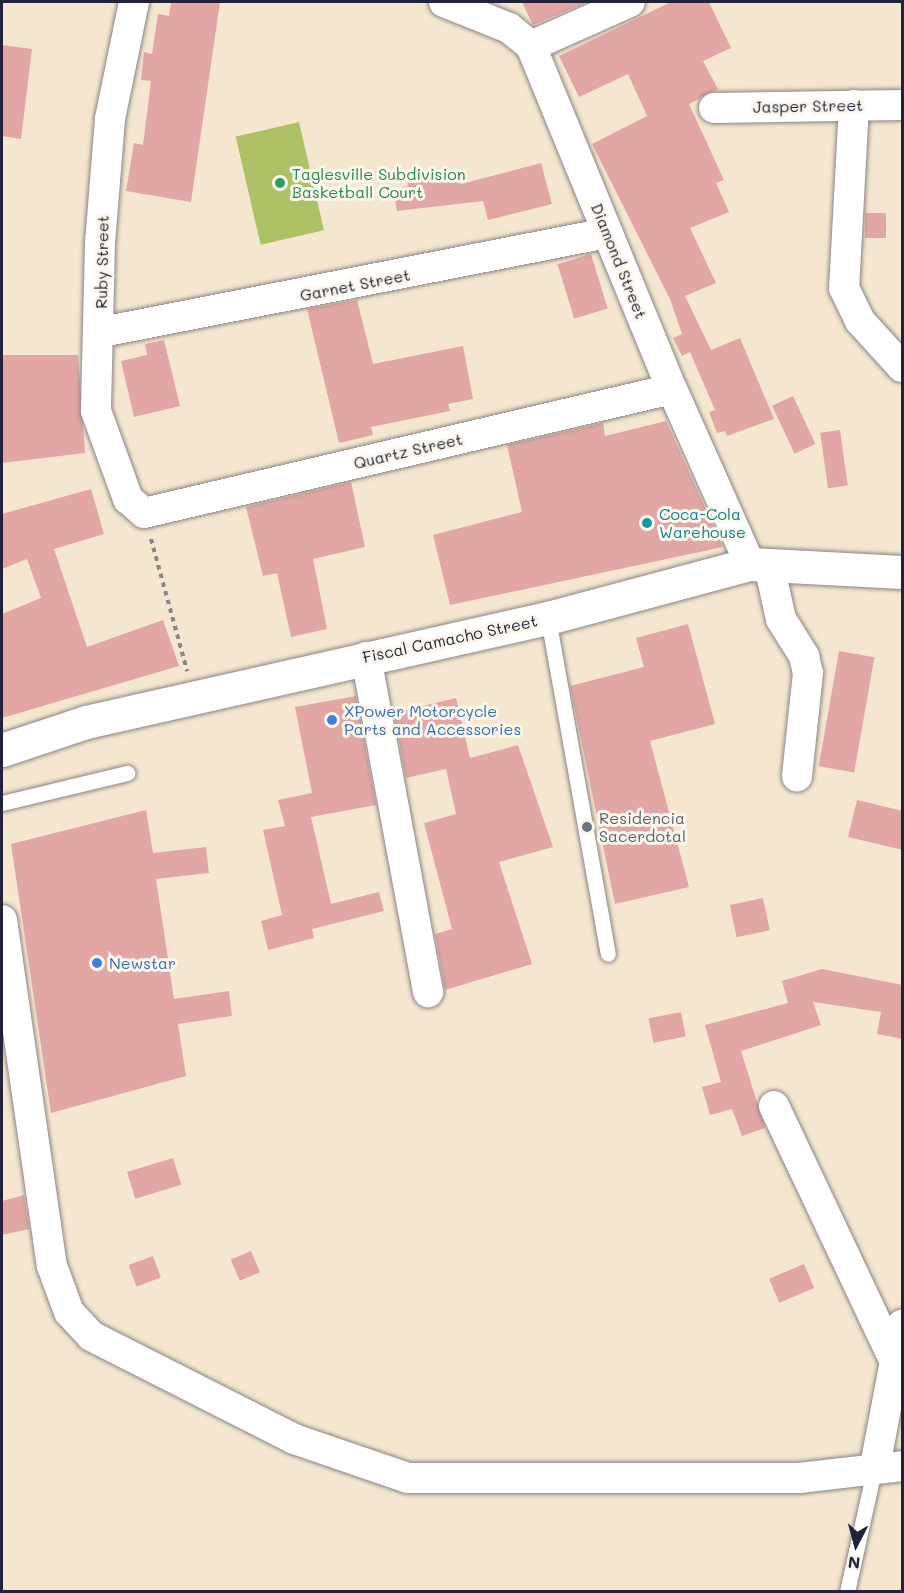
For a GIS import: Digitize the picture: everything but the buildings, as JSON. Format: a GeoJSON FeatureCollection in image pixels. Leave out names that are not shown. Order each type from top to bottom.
{"type":"FeatureCollection","features":[{"type":"Feature","properties":{"kind":"street","name":"Ruby Street"},"geometry":{"type":"LineString","coordinates":[[134,2],[110,119],[100,243],[102,332],[96,411],[128,499],[144,513]]}},
{"type":"Feature","properties":{"kind":"street","name":"Diamond Street"},"geometry":{"type":"LineString","coordinates":[[444,2],[509,28],[531,46],[672,389],[760,565],[781,619],[804,656],[808,673],[797,776]]}},
{"type":"Feature","properties":{"kind":"street"},"geometry":{"type":"LineString","coordinates":[[531,46],[630,2]]}},
{"type":"Feature","properties":{"kind":"street"},"geometry":{"type":"LineString","coordinates":[[854,105],[844,288],[860,321],[903,368]]}},
{"type":"Feature","properties":{"kind":"street","name":"Jasper Street"},"geometry":{"type":"LineString","coordinates":[[714,108],[903,105]]}},
{"type":"Feature","properties":{"kind":"street","name":"Garnet Street"},"geometry":{"type":"LineString","coordinates":[[102,332],[607,233]]}},
{"type":"Feature","properties":{"kind":"street","name":"Quartz Street"},"geometry":{"type":"LineString","coordinates":[[144,513],[672,389]]}},
{"type":"Feature","properties":{"kind":"street","name":"Fiscal Camacho Street"},"geometry":{"type":"LineString","coordinates":[[2,750],[86,722],[366,657],[548,618],[760,565],[903,572]]}},
{"type":"Feature","properties":{"kind":"street"},"geometry":{"type":"LineString","coordinates":[[366,657],[428,992]]}},
{"type":"Feature","properties":{"kind":"street"},"geometry":{"type":"LineString","coordinates":[[2,920],[52,1266],[69,1312],[91,1336],[294,1439],[408,1478],[799,1478],[889,1466],[895,1362],[903,1325]]}},
{"type":"Feature","properties":{"kind":"street"},"geometry":{"type":"LineString","coordinates":[[774,1106],[895,1362]]}},
{"type":"Feature","properties":{"kind":"lane"},"geometry":{"type":"LineString","coordinates":[[548,618],[608,954]]}},
{"type":"Feature","properties":{"kind":"lane"},"geometry":{"type":"LineString","coordinates":[[2,804],[128,772]]}},
{"type":"Feature","properties":{"kind":"lane"},"geometry":{"type":"LineString","coordinates":[[847,1592],[889,1466]]}},
{"type":"Feature","properties":{"kind":"path"},"geometry":{"type":"LineString","coordinates":[[144,513],[194,698]]}},
{"type":"Feature","properties":{"kind":"green space","name":"Taglesville Subdivision Basketball Court"},"geometry":{"type":"Polygon","coordinates":[[[299,122],[324,230],[261,245],[236,137],[299,122]]]}},
{"type":"Feature","properties":{"kind":"place","name":"Taglesville Subdivision Basketball Court"},"geometry":{"type":"Point","coordinates":[280,183]}},
{"type":"Feature","properties":{"kind":"place","name":"Coca-Cola Warehouse"},"geometry":{"type":"Point","coordinates":[647,523]}},
{"type":"Feature","properties":{"kind":"place","name":"XPower Motorcycle Parts and Accessories"},"geometry":{"type":"Point","coordinates":[332,720]}},
{"type":"Feature","properties":{"kind":"place","name":"Residencia Sacerdotal"},"geometry":{"type":"Point","coordinates":[587,827]}},
{"type":"Feature","properties":{"kind":"place","name":"Newstar"},"geometry":{"type":"Point","coordinates":[97,963]}}]}
